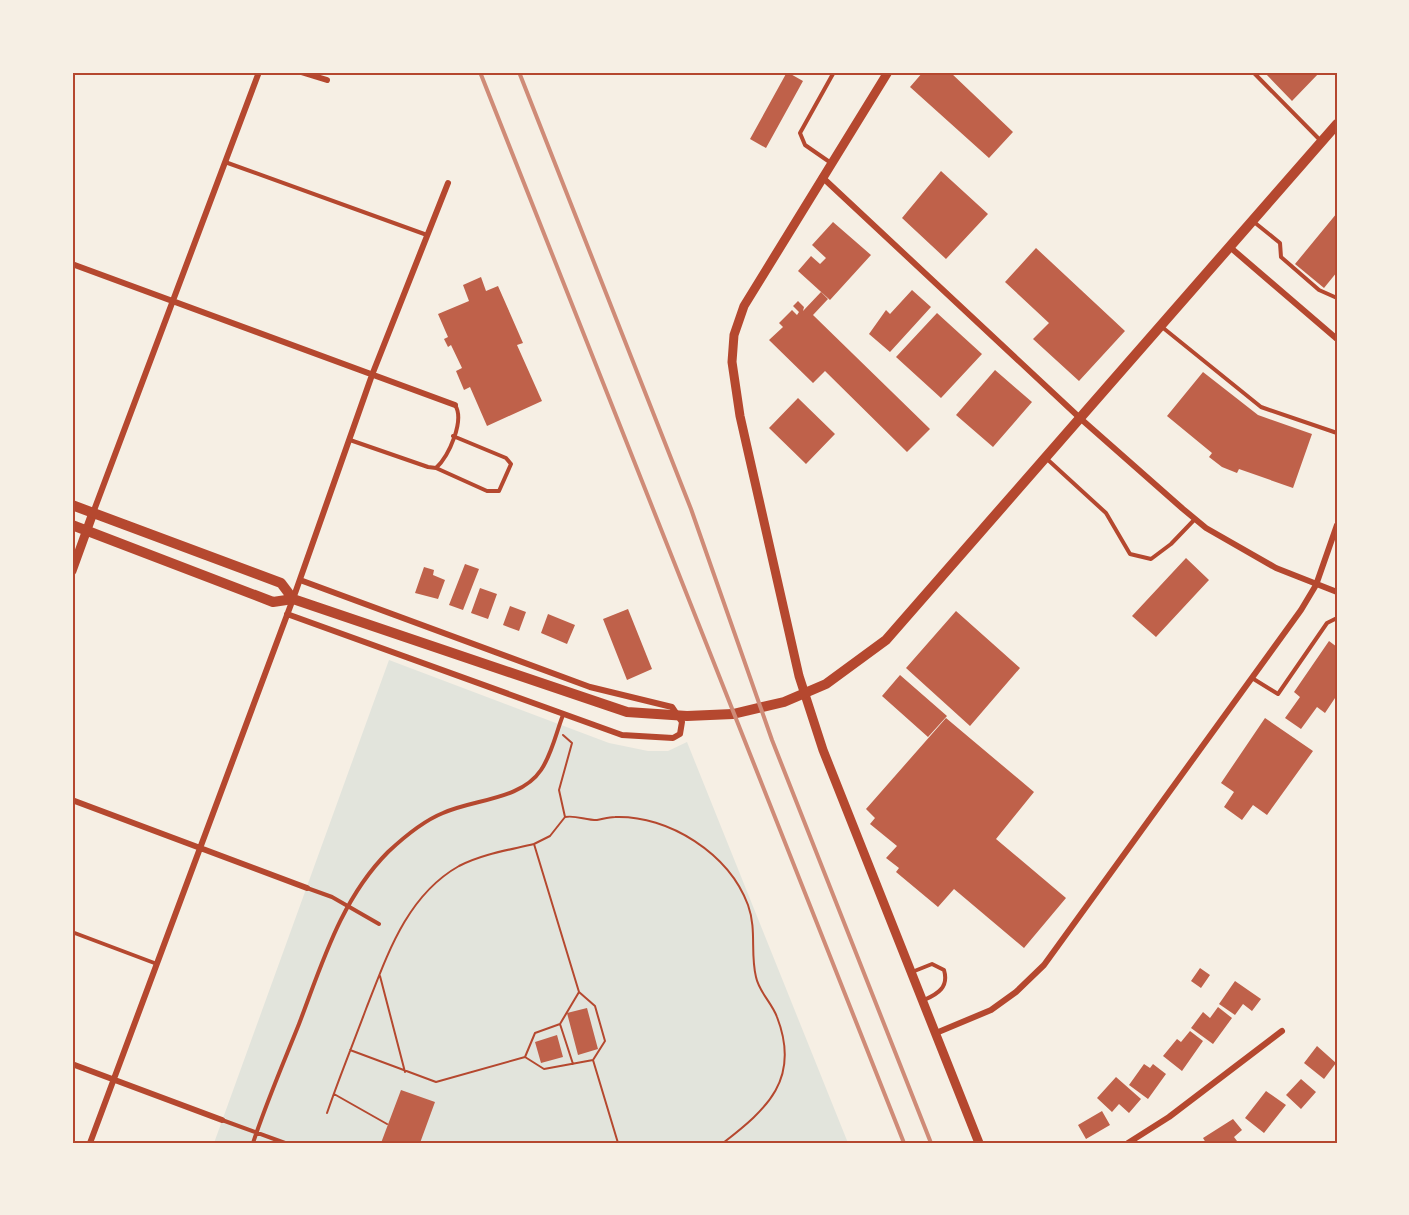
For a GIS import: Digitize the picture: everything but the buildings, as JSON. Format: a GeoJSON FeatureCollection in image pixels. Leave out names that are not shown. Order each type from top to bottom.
{"type":"FeatureCollection","features":[{"type":"Feature","properties":{"kind":"main road"},"geometry":{"type":"LineString","coordinates":[[72,525],[273,602],[293,599],[627,712],[687,716],[733,714],[784,702],[826,684],[858,663],[886,640],[1162,327],[1337,124]]}},
{"type":"Feature","properties":{"kind":"main road"},"geometry":{"type":"LineString","coordinates":[[72,505],[281,583],[293,599]]}},
{"type":"Feature","properties":{"kind":"street"},"geometry":{"type":"LineString","coordinates":[[72,571],[259,72]]}},
{"type":"Feature","properties":{"kind":"street"},"geometry":{"type":"LineString","coordinates":[[301,72],[327,80]]}},
{"type":"Feature","properties":{"kind":"street"},"geometry":{"type":"LineString","coordinates":[[888,72],[744,306],[735,335],[732,362],[740,416],[799,676],[823,750],[979,1143]]}},
{"type":"Feature","properties":{"kind":"street"},"geometry":{"type":"LineString","coordinates":[[822,177],[1081,419],[1195,519],[1230,543],[1276,568],[1337,592]]}},
{"type":"Feature","properties":{"kind":"street"},"geometry":{"type":"LineString","coordinates":[[90,1143],[300,580],[372,375],[448,183]]}},
{"type":"Feature","properties":{"kind":"street"},"geometry":{"type":"LineString","coordinates":[[1231,248],[1337,339]]}},
{"type":"Feature","properties":{"kind":"street"},"geometry":{"type":"LineString","coordinates":[[72,264],[455,405]]}},
{"type":"Feature","properties":{"kind":"street"},"geometry":{"type":"LineString","coordinates":[[936,1033],[991,1010],[1016,992],[1044,965],[1252,678],[1316,585],[1337,525]]}},
{"type":"Feature","properties":{"kind":"street"},"geometry":{"type":"LineString","coordinates":[[287,614],[622,735],[673,738],[680,734],[682,722],[672,707],[590,687],[300,580]]}},
{"type":"Feature","properties":{"kind":"street"},"geometry":{"type":"LineString","coordinates":[[72,800],[308,888]]}},
{"type":"Feature","properties":{"kind":"street"},"geometry":{"type":"LineString","coordinates":[[1128,1143],[1169,1117],[1282,1031]]}},
{"type":"Feature","properties":{"kind":"street"},"geometry":{"type":"LineString","coordinates":[[72,1064],[222,1120]]}},
{"type":"Feature","properties":{"kind":"lane"},"geometry":{"type":"LineString","coordinates":[[831,162],[805,146],[800,133],[834,72]]}},
{"type":"Feature","properties":{"kind":"lane"},"geometry":{"type":"LineString","coordinates":[[1253,72],[1322,142]]}},
{"type":"Feature","properties":{"kind":"lane"},"geometry":{"type":"LineString","coordinates":[[225,162],[428,235]]}},
{"type":"Feature","properties":{"kind":"lane"},"geometry":{"type":"LineString","coordinates":[[1254,221],[1280,243],[1281,257],[1319,290],[1337,298]]}},
{"type":"Feature","properties":{"kind":"lane"},"geometry":{"type":"LineString","coordinates":[[1162,327],[1261,407],[1337,433]]}},
{"type":"Feature","properties":{"kind":"lane"},"geometry":{"type":"LineString","coordinates":[[436,468],[442,462],[453,436],[460,412],[455,405]]}},
{"type":"Feature","properties":{"kind":"lane"},"geometry":{"type":"LineString","coordinates":[[350,440],[436,468],[487,491],[499,491],[511,464],[506,458],[453,436]]}},
{"type":"Feature","properties":{"kind":"lane"},"geometry":{"type":"LineString","coordinates":[[1046,458],[1106,513],[1130,554],[1151,559],[1171,544],[1195,519]]}},
{"type":"Feature","properties":{"kind":"lane"},"geometry":{"type":"LineString","coordinates":[[1252,678],[1278,694],[1327,623],[1337,618]]}},
{"type":"Feature","properties":{"kind":"lane"},"geometry":{"type":"LineString","coordinates":[[253,1143],[327,952],[348,906],[369,873],[388,852],[426,822],[442,813],[515,791],[527,784],[540,772],[563,715]]}},
{"type":"Feature","properties":{"kind":"lane"},"geometry":{"type":"LineString","coordinates":[[308,888],[348,906],[379,924]]}},
{"type":"Feature","properties":{"kind":"lane"},"geometry":{"type":"LineString","coordinates":[[72,933],[157,964]]}},
{"type":"Feature","properties":{"kind":"lane"},"geometry":{"type":"LineString","coordinates":[[912,972],[932,964],[944,970],[946,978],[940,992],[923,1001]]}},
{"type":"Feature","properties":{"kind":"lane"},"geometry":{"type":"LineString","coordinates":[[222,1120],[285,1143]]}},
{"type":"Feature","properties":{"kind":"path"},"geometry":{"type":"LineString","coordinates":[[557,730],[572,743],[559,790],[565,817]]}},
{"type":"Feature","properties":{"kind":"path"},"geometry":{"type":"LineString","coordinates":[[327,1113],[379,974],[402,924],[435,884],[470,861],[534,844],[550,836],[565,817]]}},
{"type":"Feature","properties":{"kind":"path"},"geometry":{"type":"LineString","coordinates":[[565,817],[636,819],[677,831],[718,859],[741,889],[753,923],[756,976],[782,1030],[784,1062],[777,1088],[765,1108],[723,1143]]}},
{"type":"Feature","properties":{"kind":"path"},"geometry":{"type":"LineString","coordinates":[[350,1050],[436,1082],[525,1058],[544,1069],[593,1060],[605,1041],[595,1006],[579,992],[534,844]]}},
{"type":"Feature","properties":{"kind":"path"},"geometry":{"type":"LineString","coordinates":[[379,974],[405,1072]]}},
{"type":"Feature","properties":{"kind":"path"},"geometry":{"type":"LineString","coordinates":[[525,1058],[535,1033],[560,1024],[579,992]]}},
{"type":"Feature","properties":{"kind":"path"},"geometry":{"type":"LineString","coordinates":[[560,1024],[573,1064]]}},
{"type":"Feature","properties":{"kind":"path"},"geometry":{"type":"LineString","coordinates":[[593,1060],[618,1143]]}},
{"type":"Feature","properties":{"kind":"path"},"geometry":{"type":"LineString","coordinates":[[334,1094],[387,1124]]}},
{"type":"Feature","properties":{"kind":"shaded area"},"geometry":{"type":"Polygon","coordinates":[[[389,660],[609,743],[648,751],[668,751],[687,742],[848,1143],[214,1143],[389,660]]]}},
{"type":"Feature","properties":{"kind":"railway"},"geometry":{"type":"LineString","coordinates":[[480,72],[904,1143]]}},
{"type":"Feature","properties":{"kind":"railway"},"geometry":{"type":"LineString","coordinates":[[519,72],[691,509],[772,740],[931,1143]]}}]}
